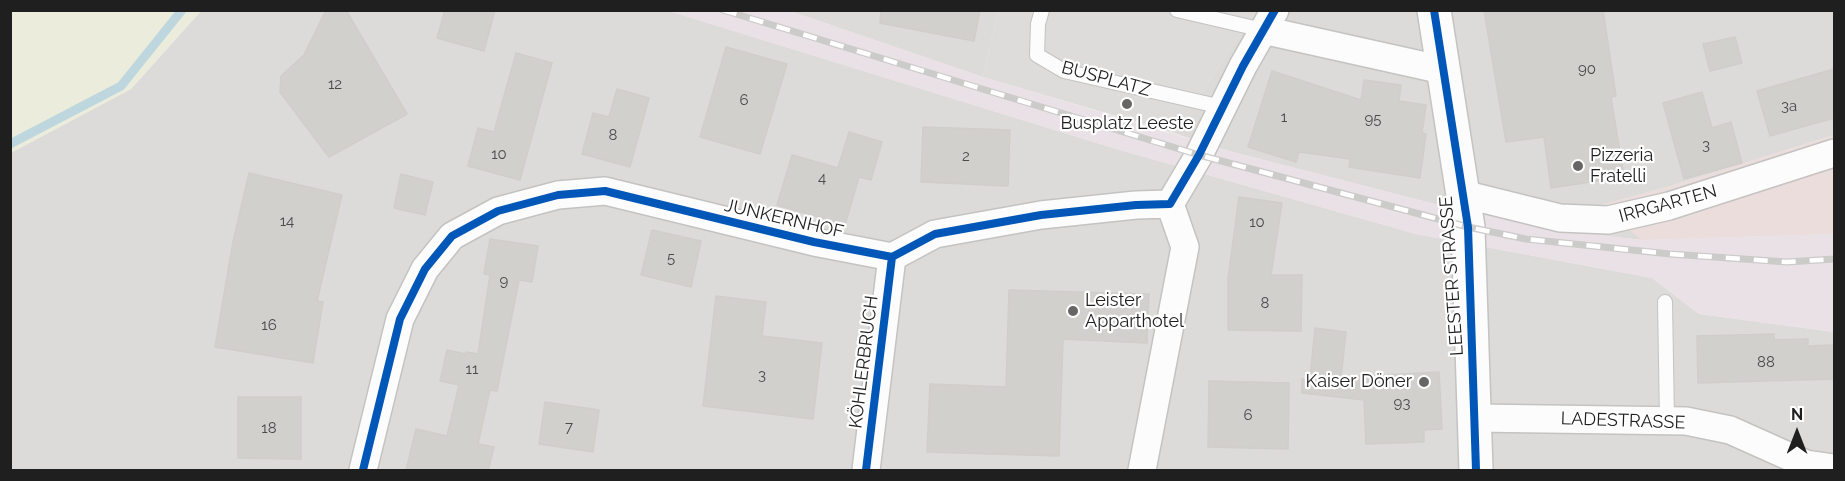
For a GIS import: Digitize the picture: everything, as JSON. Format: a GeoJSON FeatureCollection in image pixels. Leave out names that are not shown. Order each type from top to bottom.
{"type":"FeatureCollection","features":[{"type":"Feature","properties":{"kind":"street","name":"LEESTER STRASSE"},"geometry":{"type":"LineString","coordinates":[[1434,10],[1468,227],[1476,471]]}},
{"type":"Feature","properties":{"kind":"street"},"geometry":{"type":"LineString","coordinates":[[1142,471],[1185,247],[1170,204],[1269,20],[1443,70]]}},
{"type":"Feature","properties":{"kind":"street","name":"IRRGARTEN"},"geometry":{"type":"LineString","coordinates":[[1463,194],[1560,218],[1608,220],[1669,206],[1834,153]]}},
{"type":"Feature","properties":{"kind":"street","name":"JUNKERNHOF"},"geometry":{"type":"LineString","coordinates":[[363,471],[400,319],[425,269],[453,236],[498,211],[558,195],[605,191],[814,242],[891,257]]}},
{"type":"Feature","properties":{"kind":"street"},"geometry":{"type":"LineString","coordinates":[[891,257],[935,234],[1041,216],[1170,204]]}},
{"type":"Feature","properties":{"kind":"street","name":"KÖHLERBRUCH"},"geometry":{"type":"LineString","coordinates":[[866,471],[891,257]]}},
{"type":"Feature","properties":{"kind":"street","name":"LADESTRASSE"},"geometry":{"type":"LineString","coordinates":[[1475,418],[1686,422],[1730,430],[1806,464],[1834,468]]}},
{"type":"Feature","properties":{"kind":"lane","name":"BUSPLATZ"},"geometry":{"type":"LineString","coordinates":[[1042,10],[1038,24],[1037,55],[1064,71],[1222,107]]}},
{"type":"Feature","properties":{"kind":"lane"},"geometry":{"type":"LineString","coordinates":[[1177,10],[1269,20]]}},
{"type":"Feature","properties":{"kind":"lane"},"geometry":{"type":"LineString","coordinates":[[1665,302],[1667,421]]}},
{"type":"Feature","properties":{"kind":"shaded area"},"geometry":{"type":"Polygon","coordinates":[[[201,11],[669,11],[1113,148],[1416,234],[1652,278],[1699,314],[1834,332],[1834,470],[11,470],[10,153],[131,89],[201,11]]]}},
{"type":"Feature","properties":{"kind":"shaded area"},"geometry":{"type":"Polygon","coordinates":[[[669,11],[790,11],[983,77],[1229,151],[1431,203],[1546,229],[1642,240],[1834,234],[1834,332],[1699,314],[1652,278],[1416,234],[1113,148],[669,11]]]}},
{"type":"Feature","properties":{"kind":"shaded area"},"geometry":{"type":"Polygon","coordinates":[[[790,11],[998,11],[983,77],[790,11]]]}},
{"type":"Feature","properties":{"kind":"shaded area"},"geometry":{"type":"Polygon","coordinates":[[[998,11],[1256,11],[1174,133],[983,77],[998,11]]]}},
{"type":"Feature","properties":{"kind":"shaded area"},"geometry":{"type":"Polygon","coordinates":[[[1256,11],[1834,11],[1834,135],[1601,205],[1642,240],[1546,229],[1431,203],[1229,151],[1174,133],[1256,11]]]}},
{"type":"Feature","properties":{"kind":"shaded area"},"geometry":{"type":"Polygon","coordinates":[[[1834,135],[1834,234],[1642,240],[1601,205],[1667,187],[1834,135]]]}},
{"type":"Feature","properties":{"kind":"green space"},"geometry":{"type":"Polygon","coordinates":[[[11,10],[201,11],[131,89],[11,153],[11,10]]]}},
{"type":"Feature","properties":{"kind":"building"},"geometry":{"type":"Polygon","coordinates":[[[326,10],[346,10],[407,114],[329,157],[280,92],[281,76],[304,55],[326,10]]]}},
{"type":"Feature","properties":{"kind":"building"},"geometry":{"type":"Polygon","coordinates":[[[445,10],[495,10],[484,51],[437,38],[445,10]]]}},
{"type":"Feature","properties":{"kind":"building"},"geometry":{"type":"Polygon","coordinates":[[[881,10],[980,10],[974,41],[880,23],[881,10]]]}},
{"type":"Feature","properties":{"kind":"building"},"geometry":{"type":"Polygon","coordinates":[[[1484,10],[1603,10],[1616,96],[1611,97],[1624,177],[1551,188],[1544,137],[1506,142],[1484,10]]]}},
{"type":"Feature","properties":{"kind":"building"},"geometry":{"type":"Polygon","coordinates":[[[1735,37],[1742,63],[1710,71],[1703,44],[1735,37]]]}},
{"type":"Feature","properties":{"kind":"building"},"geometry":{"type":"Polygon","coordinates":[[[726,47],[787,64],[760,154],[700,137],[726,47]]]}},
{"type":"Feature","properties":{"kind":"building"},"geometry":{"type":"Polygon","coordinates":[[[516,53],[552,63],[520,180],[468,166],[478,128],[494,132],[516,53]]]}},
{"type":"Feature","properties":{"kind":"building"},"geometry":{"type":"Polygon","coordinates":[[[1834,69],[1834,118],[1770,136],[1757,91],[1834,69]]]}},
{"type":"Feature","properties":{"kind":"building"},"geometry":{"type":"Polygon","coordinates":[[[1272,71],[1361,100],[1364,80],[1401,85],[1399,101],[1426,105],[1422,133],[1426,134],[1420,178],[1349,167],[1350,159],[1299,152],[1296,162],[1248,147],[1272,71]]]}},
{"type":"Feature","properties":{"kind":"building"},"geometry":{"type":"Polygon","coordinates":[[[617,89],[649,98],[630,167],[582,154],[593,113],[609,117],[617,89]]]}},
{"type":"Feature","properties":{"kind":"building"},"geometry":{"type":"Polygon","coordinates":[[[1702,92],[1712,128],[1731,122],[1742,163],[1684,179],[1663,103],[1702,92]]]}},
{"type":"Feature","properties":{"kind":"building"},"geometry":{"type":"Polygon","coordinates":[[[923,127],[1010,130],[1008,186],[921,182],[923,127]]]}},
{"type":"Feature","properties":{"kind":"building"},"geometry":{"type":"Polygon","coordinates":[[[849,132],[882,142],[871,180],[859,177],[845,225],[777,205],[792,155],[838,168],[849,132]]]}},
{"type":"Feature","properties":{"kind":"building"},"geometry":{"type":"Polygon","coordinates":[[[249,173],[342,195],[317,301],[323,302],[313,363],[215,347],[233,242],[249,173]]]}},
{"type":"Feature","properties":{"kind":"building"},"geometry":{"type":"Polygon","coordinates":[[[401,174],[433,182],[425,215],[394,208],[401,174]]]}},
{"type":"Feature","properties":{"kind":"building"},"geometry":{"type":"Polygon","coordinates":[[[1239,197],[1282,203],[1271,275],[1302,275],[1301,331],[1228,330],[1228,279],[1239,197]]]}},
{"type":"Feature","properties":{"kind":"building"},"geometry":{"type":"Polygon","coordinates":[[[652,230],[701,241],[691,287],[641,275],[652,230]]]}},
{"type":"Feature","properties":{"kind":"building"},"geometry":{"type":"Polygon","coordinates":[[[490,239],[538,246],[532,282],[519,280],[497,391],[490,390],[478,444],[494,447],[488,471],[406,471],[416,429],[447,436],[459,385],[440,381],[447,350],[478,354],[490,275],[484,274],[490,239]]]}},
{"type":"Feature","properties":{"kind":"building"},"geometry":{"type":"Polygon","coordinates":[[[1009,290],[1149,294],[1147,343],[1063,339],[1059,456],[927,452],[930,384],[1006,387],[1009,290]]]}},
{"type":"Feature","properties":{"kind":"building"},"geometry":{"type":"Polygon","coordinates":[[[716,296],[766,302],[762,336],[822,343],[813,419],[703,406],[716,296]]]}},
{"type":"Feature","properties":{"kind":"building"},"geometry":{"type":"Polygon","coordinates":[[[1315,328],[1346,332],[1341,377],[1439,372],[1442,429],[1424,430],[1424,442],[1366,444],[1364,400],[1302,393],[1302,379],[1310,379],[1315,328]]]}},
{"type":"Feature","properties":{"kind":"building"},"geometry":{"type":"Polygon","coordinates":[[[1774,334],[1774,340],[1808,339],[1808,346],[1834,345],[1834,379],[1698,383],[1697,336],[1774,334]]]}},
{"type":"Feature","properties":{"kind":"building"},"geometry":{"type":"Polygon","coordinates":[[[1209,381],[1289,383],[1288,449],[1208,447],[1209,381]]]}},
{"type":"Feature","properties":{"kind":"building"},"geometry":{"type":"Polygon","coordinates":[[[238,397],[301,397],[301,459],[238,458],[238,397]]]}},
{"type":"Feature","properties":{"kind":"building"},"geometry":{"type":"Polygon","coordinates":[[[545,402],[599,410],[593,452],[539,444],[545,402]]]}},
{"type":"Feature","properties":{"kind":"waterway"},"geometry":{"type":"LineString","coordinates":[[10,144],[121,86],[182,10]]}},
{"type":"Feature","properties":{"kind":"railway"},"geometry":{"type":"LineString","coordinates":[[723,10],[1199,155],[1468,227],[1526,239],[1670,254],[1787,262],[1834,259]]}},
{"type":"Feature","properties":{"kind":"cycle path"},"geometry":{"type":"LineString","coordinates":[[363,470],[400,319],[425,269],[452,236],[498,211],[558,195],[605,191],[814,242],[892,257],[935,234],[1041,215],[1136,205],[1170,204],[1199,155],[1243,66],[1275,10]]}},
{"type":"Feature","properties":{"kind":"cycle path"},"geometry":{"type":"LineString","coordinates":[[1434,10],[1468,227],[1476,470]]}},
{"type":"Feature","properties":{"kind":"cycle path"},"geometry":{"type":"LineString","coordinates":[[866,470],[892,257]]}},
{"type":"Feature","properties":{"kind":"place","name":"Busplatz Leeste"},"geometry":{"type":"Point","coordinates":[1127,104]}},
{"type":"Feature","properties":{"kind":"place","name":"Pizzeria Fratelli"},"geometry":{"type":"Point","coordinates":[1578,166]}},
{"type":"Feature","properties":{"kind":"place","name":"Leister Apparthotel"},"geometry":{"type":"Point","coordinates":[1073,311]}},
{"type":"Feature","properties":{"kind":"place","name":"Kaiser Döner"},"geometry":{"type":"Point","coordinates":[1424,382]}}]}
